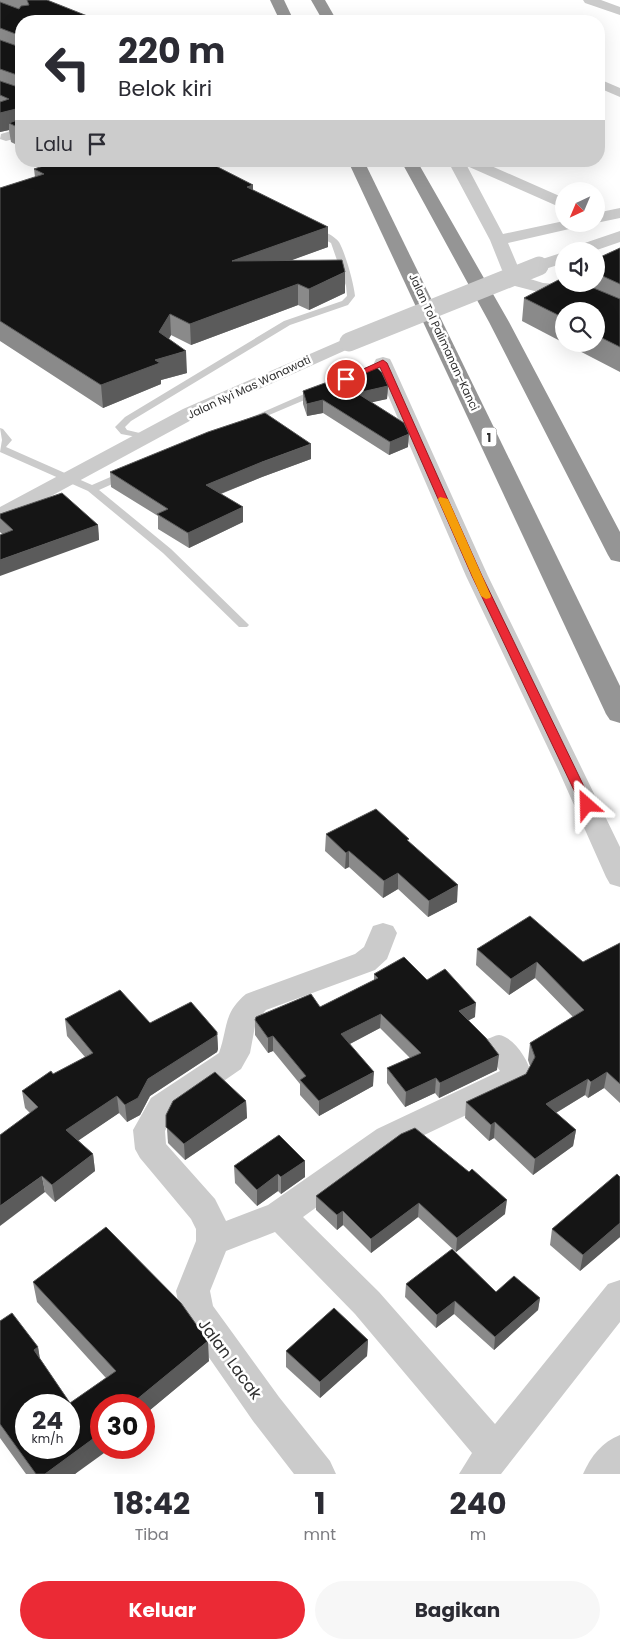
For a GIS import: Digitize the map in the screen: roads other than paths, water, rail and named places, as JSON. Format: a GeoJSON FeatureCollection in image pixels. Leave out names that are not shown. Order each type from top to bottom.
{"type":"FeatureCollection","features":[{"type":"Feature","properties":{"kind":"highway"},"geometry":{"type":"LineString","coordinates":[[277,0],[284,15]]}},
{"type":"Feature","properties":{"kind":"highway"},"geometry":{"type":"LineString","coordinates":[[318,0],[327,15]]}},
{"type":"Feature","properties":{"kind":"highway","name":"Jalan Tol Palimanan–Kanci"},"geometry":{"type":"LineString","coordinates":[[359,167],[620,714]]}},
{"type":"Feature","properties":{"kind":"highway"},"geometry":{"type":"LineString","coordinates":[[412,167],[499,322],[620,555]]}},
{"type":"Feature","properties":{"kind":"street"},"geometry":{"type":"LineString","coordinates":[[589,0],[620,11]]}},
{"type":"Feature","properties":{"kind":"street"},"geometry":{"type":"LineString","coordinates":[[605,86],[620,94]]}},
{"type":"Feature","properties":{"kind":"street"},"geometry":{"type":"LineString","coordinates":[[605,98],[620,94]]}},
{"type":"Feature","properties":{"kind":"street"},"geometry":{"type":"LineString","coordinates":[[6,137],[15,134]]}},
{"type":"Feature","properties":{"kind":"street"},"geometry":{"type":"LineString","coordinates":[[459,167],[498,240],[511,270],[521,282],[542,288],[555,287]]}},
{"type":"Feature","properties":{"kind":"street"},"geometry":{"type":"LineString","coordinates":[[480,167],[555,200]]}},
{"type":"Feature","properties":{"kind":"street"},"geometry":{"type":"LineString","coordinates":[[605,216],[620,213]]}},
{"type":"Feature","properties":{"kind":"street"},"geometry":{"type":"LineString","coordinates":[[498,240],[555,228]]}},
{"type":"Feature","properties":{"kind":"street"},"geometry":{"type":"LineString","coordinates":[[604,242],[620,236]]}},
{"type":"Feature","properties":{"kind":"street","name":"Jalan Nyi Mas Wanawati"},"geometry":{"type":"LineString","coordinates":[[0,515],[70,480],[144,437],[263,379],[349,342],[555,260]]}},
{"type":"Feature","properties":{"kind":"street"},"geometry":{"type":"LineString","coordinates":[[577,292],[620,317]]}},
{"type":"Feature","properties":{"kind":"street"},"geometry":{"type":"LineString","coordinates":[[378,365],[477,576],[571,769],[620,877]]}},
{"type":"Feature","properties":{"kind":"street"},"geometry":{"type":"LineString","coordinates":[[383,932],[377,952],[365,962],[256,1002],[248,1008],[241,1016],[236,1052],[230,1061],[162,1107],[149,1130],[151,1148],[203,1209],[213,1228],[213,1241],[280,1215],[388,1138],[512,1079],[516,1074],[515,1068],[498,1047]]}},
{"type":"Feature","properties":{"kind":"street"},"geometry":{"type":"LineString","coordinates":[[280,1215],[367,1302],[486,1462],[620,1295]]}},
{"type":"Feature","properties":{"kind":"street","name":"Jalan Lacak"},"geometry":{"type":"LineString","coordinates":[[213,1241],[193,1291],[197,1312],[266,1409],[317,1474]]}},
{"type":"Feature","properties":{"kind":"street"},"geometry":{"type":"LineString","coordinates":[[602,1474],[620,1453]]}},
{"type":"Feature","properties":{"kind":"lane"},"geometry":{"type":"LineString","coordinates":[[144,437],[124,432],[120,427],[128,419],[271,332],[288,323],[345,302],[351,296],[350,286],[335,242],[304,225]]}},
{"type":"Feature","properties":{"kind":"lane"},"geometry":{"type":"LineString","coordinates":[[246,422],[328,386]]}},
{"type":"Feature","properties":{"kind":"lane"},"geometry":{"type":"LineString","coordinates":[[0,431],[7,440],[0,448],[92,489],[167,551],[243,625]]}},
{"type":"Feature","properties":{"kind":"lane"},"geometry":{"type":"LineString","coordinates":[[92,489],[137,469]]}}]}
